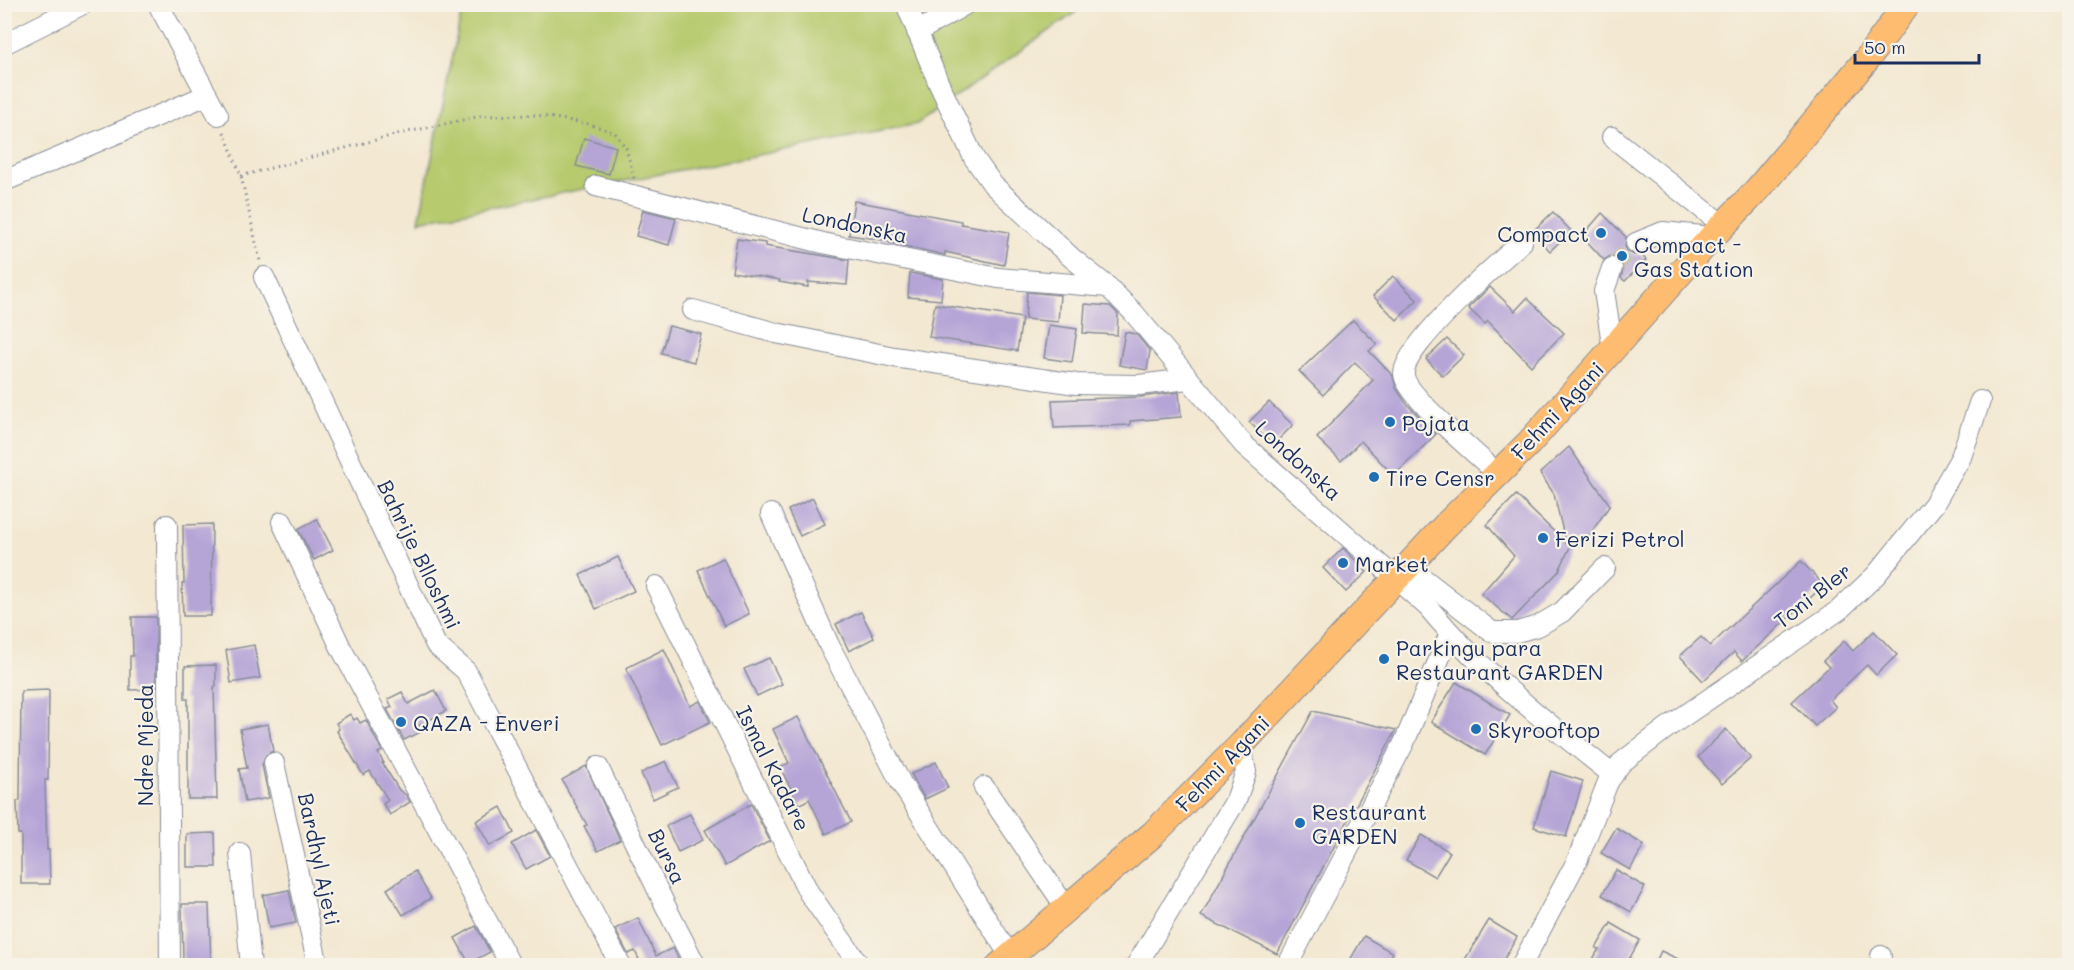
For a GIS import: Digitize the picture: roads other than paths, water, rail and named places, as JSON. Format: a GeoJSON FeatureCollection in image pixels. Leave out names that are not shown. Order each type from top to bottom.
{"type":"FeatureCollection","features":[{"type":"Feature","properties":{"kind":"main road","name":"Fehmi Agani"},"geometry":{"type":"LineString","coordinates":[[1014,957],[1153,834],[1241,746],[1401,572],[1528,443],[1758,189],[1867,59],[1906,4]]}},
{"type":"Feature","properties":{"kind":"street"},"geometry":{"type":"LineString","coordinates":[[4,44],[83,4]]}},
{"type":"Feature","properties":{"kind":"street"},"geometry":{"type":"LineString","coordinates":[[158,4],[218,115]]}},
{"type":"Feature","properties":{"kind":"street","name":"Londonska"},"geometry":{"type":"LineString","coordinates":[[906,4],[974,158],[993,185],[1133,312],[1244,445],[1401,572]]}},
{"type":"Feature","properties":{"kind":"street"},"geometry":{"type":"LineString","coordinates":[[917,32],[966,4]]}},
{"type":"Feature","properties":{"kind":"street"},"geometry":{"type":"LineString","coordinates":[[9,179],[207,95]]}},
{"type":"Feature","properties":{"kind":"street"},"geometry":{"type":"LineString","coordinates":[[1612,137],[1718,231]]}},
{"type":"Feature","properties":{"kind":"street","name":"Londonska"},"geometry":{"type":"LineString","coordinates":[[596,186],[823,243],[998,279],[1108,287]]}},
{"type":"Feature","properties":{"kind":"street"},"geometry":{"type":"LineString","coordinates":[[1636,243],[1663,232],[1718,231]]}},
{"type":"Feature","properties":{"kind":"street"},"geometry":{"type":"LineString","coordinates":[[1497,473],[1428,409],[1403,374],[1407,360],[1421,341],[1478,281],[1522,242]]}},
{"type":"Feature","properties":{"kind":"street"},"geometry":{"type":"LineString","coordinates":[[1612,268],[1604,291],[1613,350]]}},
{"type":"Feature","properties":{"kind":"street","name":"Bahrije Blloshmi"},"geometry":{"type":"LineString","coordinates":[[264,277],[436,645],[466,671],[621,966]]}},
{"type":"Feature","properties":{"kind":"street"},"geometry":{"type":"LineString","coordinates":[[693,310],[776,333],[894,357],[1076,384],[1139,385],[1188,379]]}},
{"type":"Feature","properties":{"kind":"street","name":"Toni Bler"},"geometry":{"type":"LineString","coordinates":[[1521,966],[1577,861],[1608,782],[1622,763],[1668,727],[1839,610],[1876,575],[1935,504],[1961,457],[1980,401]]}},
{"type":"Feature","properties":{"kind":"street"},"geometry":{"type":"LineString","coordinates":[[771,514],[829,645],[901,783],[1014,957]]}},
{"type":"Feature","properties":{"kind":"street"},"geometry":{"type":"LineString","coordinates":[[282,522],[341,648],[512,966]]}},
{"type":"Feature","properties":{"kind":"street","name":"Ndre Mjeda"},"geometry":{"type":"LineString","coordinates":[[167,525],[170,966]]}},
{"type":"Feature","properties":{"kind":"street"},"geometry":{"type":"LineString","coordinates":[[1401,572],[1492,632],[1517,632],[1538,626],[1562,612],[1605,568]]}},
{"type":"Feature","properties":{"kind":"street"},"geometry":{"type":"LineString","coordinates":[[1401,572],[1450,633],[1523,704],[1613,775]]}},
{"type":"Feature","properties":{"kind":"street","name":"Ismal Kadare"},"geometry":{"type":"LineString","coordinates":[[656,586],[809,893],[860,966]]}},
{"type":"Feature","properties":{"kind":"street"},"geometry":{"type":"LineString","coordinates":[[1287,966],[1404,743],[1450,633]]}},
{"type":"Feature","properties":{"kind":"street"},"geometry":{"type":"LineString","coordinates":[[1136,966],[1236,800],[1246,772],[1241,746]]}},
{"type":"Feature","properties":{"kind":"street","name":"Bardhyl Ajeti"},"geometry":{"type":"LineString","coordinates":[[274,763],[318,966]]}},
{"type":"Feature","properties":{"kind":"street","name":"Bursa"},"geometry":{"type":"LineString","coordinates":[[598,767],[696,966]]}},
{"type":"Feature","properties":{"kind":"street"},"geometry":{"type":"LineString","coordinates":[[984,787],[1067,909]]}},
{"type":"Feature","properties":{"kind":"street"},"geometry":{"type":"LineString","coordinates":[[240,853],[251,966]]}},
{"type":"Feature","properties":{"kind":"tunnel"},"geometry":{"type":"LineString","coordinates":[[1612,268],[1636,243]]}},
{"type":"Feature","properties":{"kind":"place","name":"Compact"},"geometry":{"type":"Point","coordinates":[1601,233]}},
{"type":"Feature","properties":{"kind":"place","name":"Compact - Gas Station"},"geometry":{"type":"Point","coordinates":[1622,256]}},
{"type":"Feature","properties":{"kind":"place","name":"Pojata"},"geometry":{"type":"Point","coordinates":[1390,422]}},
{"type":"Feature","properties":{"kind":"place","name":"Tire Censr"},"geometry":{"type":"Point","coordinates":[1374,477]}},
{"type":"Feature","properties":{"kind":"place","name":"Ferizi Petrol"},"geometry":{"type":"Point","coordinates":[1543,538]}},
{"type":"Feature","properties":{"kind":"place","name":"Market"},"geometry":{"type":"Point","coordinates":[1343,563]}},
{"type":"Feature","properties":{"kind":"place","name":"Parkingu para Restaurant GARDEN"},"geometry":{"type":"Point","coordinates":[1384,659]}},
{"type":"Feature","properties":{"kind":"place","name":"QAZA - Enveri"},"geometry":{"type":"Point","coordinates":[401,722]}},
{"type":"Feature","properties":{"kind":"place","name":"Skyrooftop"},"geometry":{"type":"Point","coordinates":[1476,729]}},
{"type":"Feature","properties":{"kind":"place","name":"Restaurant GARDEN"},"geometry":{"type":"Point","coordinates":[1300,823]}}]}
